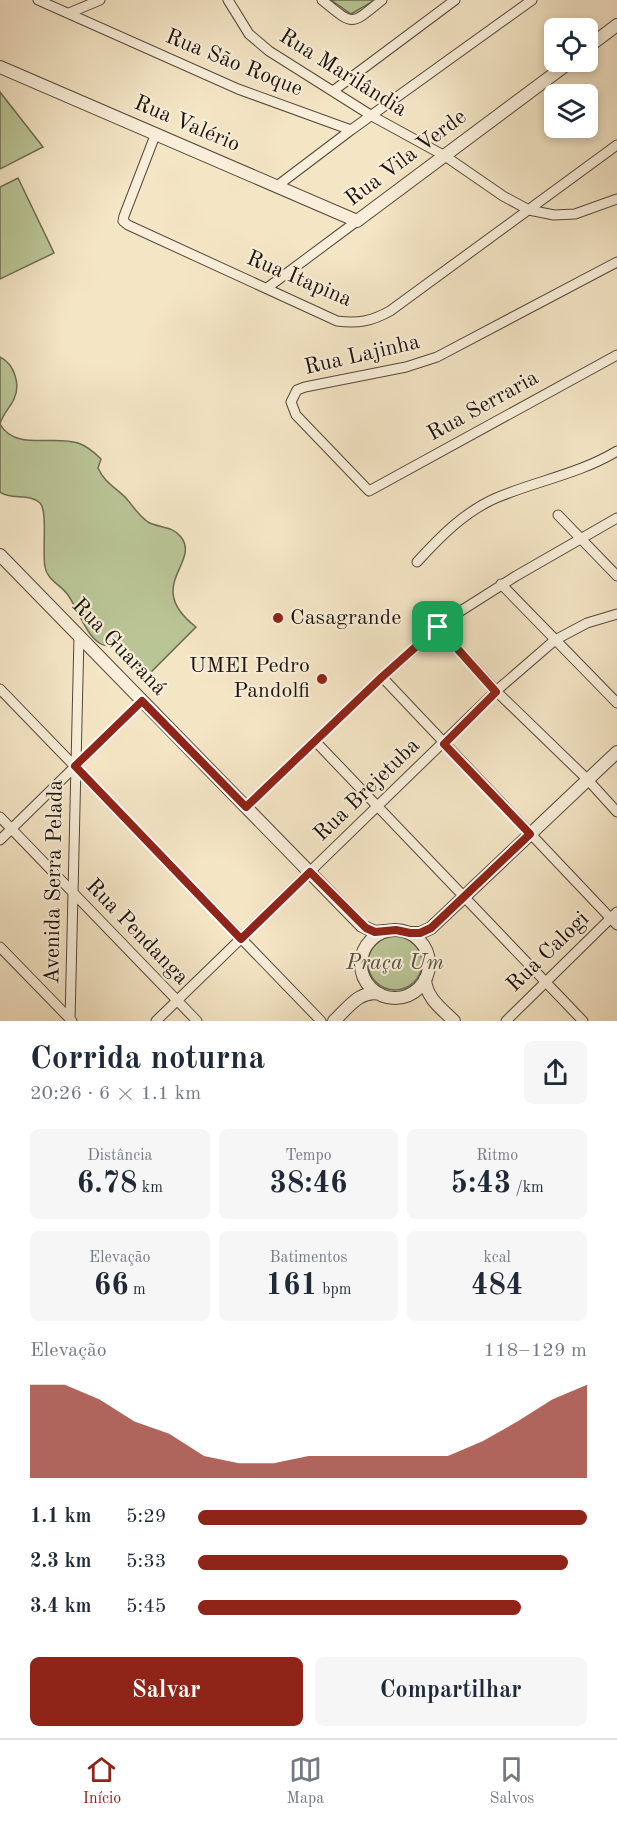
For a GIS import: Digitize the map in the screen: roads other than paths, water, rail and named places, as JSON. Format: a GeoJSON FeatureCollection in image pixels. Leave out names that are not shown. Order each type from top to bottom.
{"type":"FeatureCollection","features":[{"type":"Feature","properties":{"kind":"street","name":"Rua São Roque"},"geometry":{"type":"LineString","coordinates":[[38,0],[238,89],[351,130]]}},
{"type":"Feature","properties":{"kind":"street"},"geometry":{"type":"LineString","coordinates":[[69,13],[100,0]]}},
{"type":"Feature","properties":{"kind":"street","name":"Rua Marilândia"},"geometry":{"type":"LineString","coordinates":[[228,0],[242,25],[259,43],[372,116],[445,156],[503,196],[529,210],[554,215],[575,214],[617,200]]}},
{"type":"Feature","properties":{"kind":"street"},"geometry":{"type":"LineString","coordinates":[[322,0],[345,19],[351,21],[358,20],[382,0]]}},
{"type":"Feature","properties":{"kind":"street"},"geometry":{"type":"LineString","coordinates":[[333,91],[455,0]]}},
{"type":"Feature","properties":{"kind":"street"},"geometry":{"type":"LineString","coordinates":[[277,186],[532,0]]}},
{"type":"Feature","properties":{"kind":"street"},"geometry":{"type":"LineString","coordinates":[[598,40],[617,26]]}},
{"type":"Feature","properties":{"kind":"street","name":"Rua Valério"},"geometry":{"type":"LineString","coordinates":[[0,67],[357,221]]}},
{"type":"Feature","properties":{"kind":"street","name":"Rua Vila Verde"},"geometry":{"type":"LineString","coordinates":[[267,288],[557,72]]}},
{"type":"Feature","properties":{"kind":"street","name":"Rua Itapina"},"geometry":{"type":"LineString","coordinates":[[156,133],[123,221],[337,321],[359,323],[390,311],[617,145]]}},
{"type":"Feature","properties":{"kind":"street","name":"Rua Lajinha"},"geometry":{"type":"LineString","coordinates":[[369,491],[296,415],[291,402],[297,390],[406,367],[437,357],[617,262]]}},
{"type":"Feature","properties":{"kind":"street","name":"Rua Serraria"},"geometry":{"type":"LineString","coordinates":[[369,491],[617,355]]}},
{"type":"Feature","properties":{"kind":"street"},"geometry":{"type":"LineString","coordinates":[[417,562],[463,517],[483,505],[507,494],[597,463],[617,451]]}},
{"type":"Feature","properties":{"kind":"street"},"geometry":{"type":"LineString","coordinates":[[558,515],[617,576]]}},
{"type":"Feature","properties":{"kind":"street"},"geometry":{"type":"LineString","coordinates":[[246,807],[382,677],[462,608],[617,518]]}},
{"type":"Feature","properties":{"kind":"street","name":"Rua Guaraná"},"geometry":{"type":"LineString","coordinates":[[0,555],[359,923],[370,930],[384,931]]}},
{"type":"Feature","properties":{"kind":"street"},"geometry":{"type":"LineString","coordinates":[[501,584],[617,703]]}},
{"type":"Feature","properties":{"kind":"street","name":"Rua Brejetuba"},"geometry":{"type":"LineString","coordinates":[[156,1021],[496,692],[555,640],[587,623],[617,614]]}},
{"type":"Feature","properties":{"kind":"street"},"geometry":{"type":"LineString","coordinates":[[438,627],[496,692],[588,780],[617,812]]}},
{"type":"Feature","properties":{"kind":"street","name":"Avenida Serra Pelada"},"geometry":{"type":"LineString","coordinates":[[71,1020],[79,636]]}},
{"type":"Feature","properties":{"kind":"street"},"geometry":{"type":"LineString","coordinates":[[382,677],[530,834],[615,918]]}},
{"type":"Feature","properties":{"kind":"street"},"geometry":{"type":"LineString","coordinates":[[0,689],[321,1021]]}},
{"type":"Feature","properties":{"kind":"street"},"geometry":{"type":"LineString","coordinates":[[0,840],[142,701]]}},
{"type":"Feature","properties":{"kind":"street"},"geometry":{"type":"LineString","coordinates":[[315,741],[583,1021]]}},
{"type":"Feature","properties":{"kind":"street"},"geometry":{"type":"LineString","coordinates":[[363,952],[372,939],[384,931],[399,930],[410,933],[424,932],[431,928],[617,752]]}},
{"type":"Feature","properties":{"kind":"street","name":"Rua Pendanga"},"geometry":{"type":"LineString","coordinates":[[0,818],[197,1021]]}},
{"type":"Feature","properties":{"kind":"street","name":"Rua Calogi"},"geometry":{"type":"LineString","coordinates":[[506,1021],[615,918]]}},
{"type":"Feature","properties":{"kind":"street"},"geometry":{"type":"LineString","coordinates":[[356,1000],[363,990],[364,978],[361,963],[364,935],[359,923]]}},
{"type":"Feature","properties":{"kind":"street"},"geometry":{"type":"LineString","coordinates":[[413,993],[425,979],[429,964],[426,950],[427,938],[431,928]]}},
{"type":"Feature","properties":{"kind":"street"},"geometry":{"type":"LineString","coordinates":[[410,933],[426,950]]}},
{"type":"Feature","properties":{"kind":"street"},"geometry":{"type":"LineString","coordinates":[[0,946],[71,1020]]}},
{"type":"Feature","properties":{"kind":"street"},"geometry":{"type":"LineString","coordinates":[[364,978],[380,994]]}},
{"type":"Feature","properties":{"kind":"street"},"geometry":{"type":"LineString","coordinates":[[425,979],[427,989],[433,999],[454,1021]]}},
{"type":"Feature","properties":{"kind":"street"},"geometry":{"type":"LineString","coordinates":[[334,1021],[367,993],[394,997],[413,993],[423,994],[433,999]]}},
{"type":"Feature","properties":{"kind":"place","name":"Casagrande"},"geometry":{"type":"Point","coordinates":[278,618]}},
{"type":"Feature","properties":{"kind":"place","name":"UMEI Pedro Pandolfi"},"geometry":{"type":"Point","coordinates":[322,679]}},
{"type":"Feature","properties":{"kind":"park label","name":"Praça Um"},"geometry":{"type":"Point","coordinates":[395,963]}}]}
